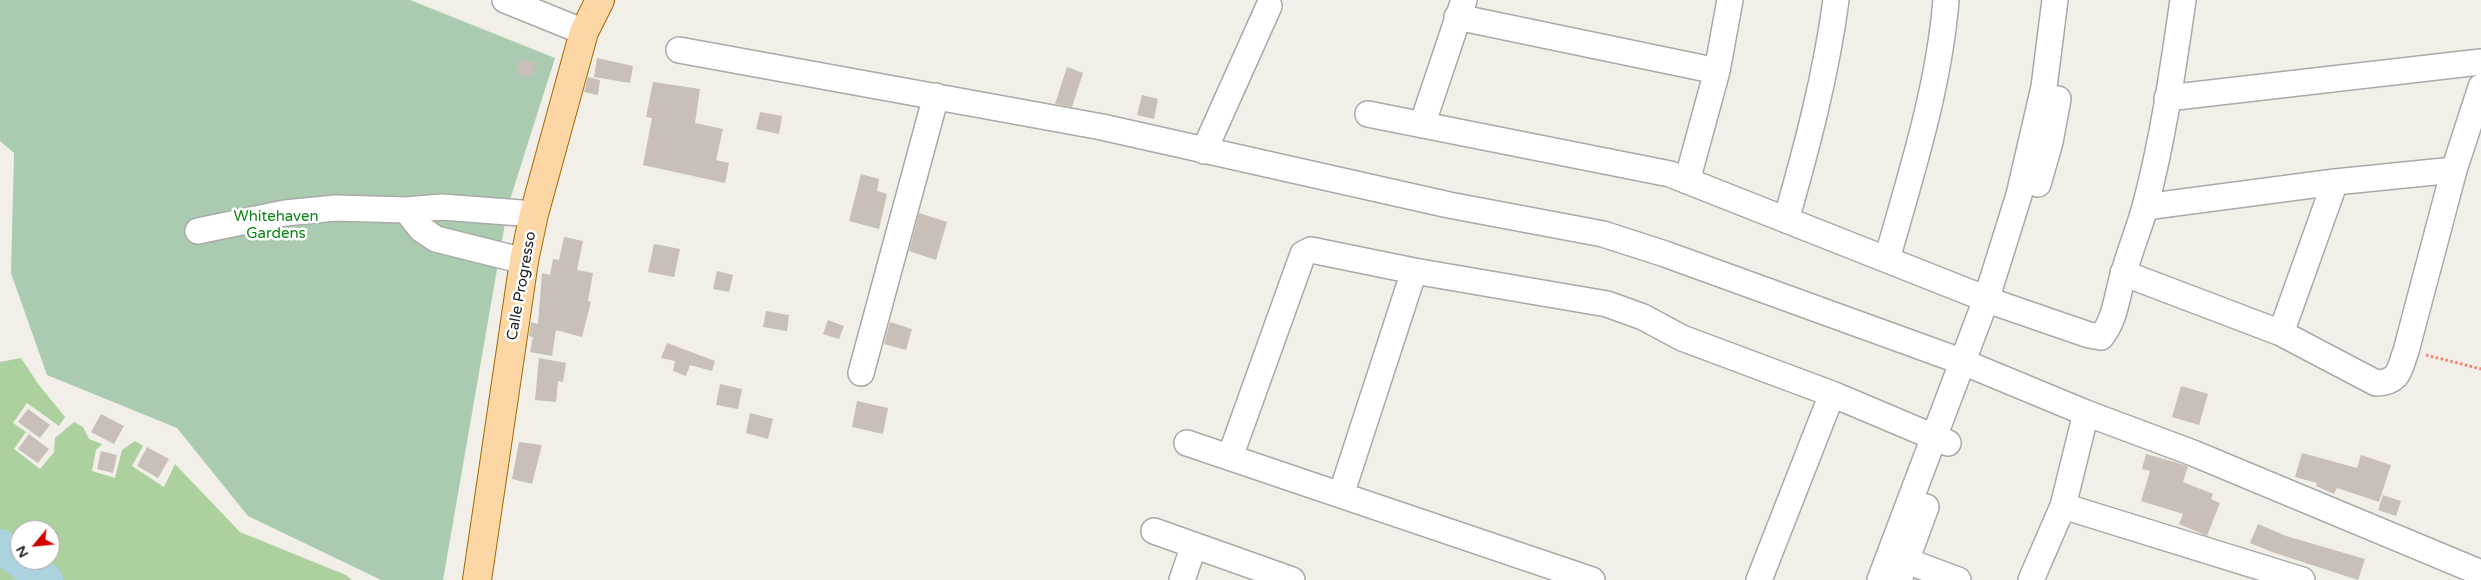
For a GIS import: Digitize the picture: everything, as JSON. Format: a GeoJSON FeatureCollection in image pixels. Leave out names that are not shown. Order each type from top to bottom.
{"type":"FeatureCollection","features":[{"type":"Feature","properties":{"kind":"main road","name":"Calle Progresso"},"geometry":{"type":"LineString","coordinates":[[476,580],[524,261],[534,214],[584,32],[600,0]]}},
{"type":"Feature","properties":{"kind":"street"},"geometry":{"type":"LineString","coordinates":[[505,0],[584,32]]}},
{"type":"Feature","properties":{"kind":"street"},"geometry":{"type":"LineString","coordinates":[[1687,181],[1717,71],[1730,0]]}},
{"type":"Feature","properties":{"kind":"street"},"geometry":{"type":"LineString","coordinates":[[1786,220],[1813,126],[1831,39],[1836,0]]}},
{"type":"Feature","properties":{"kind":"street"},"geometry":{"type":"LineString","coordinates":[[1888,259],[1925,126],[1944,24],[1946,0]]}},
{"type":"Feature","properties":{"kind":"street"},"geometry":{"type":"LineString","coordinates":[[1993,301],[2040,105],[2055,0]]}},
{"type":"Feature","properties":{"kind":"street"},"geometry":{"type":"LineString","coordinates":[[1880,580],[1942,440],[1993,301],[2026,225],[2050,142],[2073,0]]}},
{"type":"Feature","properties":{"kind":"street"},"geometry":{"type":"LineString","coordinates":[[1368,114],[1670,174],[1993,301],[2089,335],[2101,337],[2107,329],[2115,309],[2123,273],[2145,207],[2167,98],[2183,0]]}},
{"type":"Feature","properties":{"kind":"street"},"geometry":{"type":"LineString","coordinates":[[1204,151],[1269,6]]}},
{"type":"Feature","properties":{"kind":"street"},"geometry":{"type":"LineString","coordinates":[[1422,124],[1461,9],[1717,71]]}},
{"type":"Feature","properties":{"kind":"street"},"geometry":{"type":"LineString","coordinates":[[679,50],[1102,127],[1449,205],[1603,234],[1665,254],[1970,366],[2086,413],[2193,453],[2481,573]]}},
{"type":"Feature","properties":{"kind":"street"},"geometry":{"type":"LineString","coordinates":[[2167,98],[2481,62]]}},
{"type":"Feature","properties":{"kind":"street"},"geometry":{"type":"LineString","coordinates":[[2123,273],[2281,333],[2376,383],[2388,382],[2397,376],[2406,351],[2454,170],[2481,87]]}},
{"type":"Feature","properties":{"kind":"street"},"geometry":{"type":"LineString","coordinates":[[861,373],[936,96]]}},
{"type":"Feature","properties":{"kind":"street"},"geometry":{"type":"LineString","coordinates":[[2145,207],[2335,182],[2454,170]]}},
{"type":"Feature","properties":{"kind":"street"},"geometry":{"type":"LineString","coordinates":[[2281,333],[2335,182]]}},
{"type":"Feature","properties":{"kind":"street"},"geometry":{"type":"LineString","coordinates":[[198,231],[285,213],[336,208],[406,210],[442,208],[534,214]]}},
{"type":"Feature","properties":{"kind":"street"},"geometry":{"type":"LineString","coordinates":[[406,210],[421,229],[436,239],[524,261]]}},
{"type":"Feature","properties":{"kind":"street"},"geometry":{"type":"LineString","coordinates":[[1230,457],[1303,254],[1311,250],[1414,271],[1616,307],[1644,317],[1682,338],[1832,394],[1942,440]]}},
{"type":"Feature","properties":{"kind":"street"},"geometry":{"type":"LineString","coordinates":[[1340,495],[1414,271]]}},
{"type":"Feature","properties":{"kind":"street"},"geometry":{"type":"LineString","coordinates":[[1759,580],[1832,394]]}},
{"type":"Feature","properties":{"kind":"street"},"geometry":{"type":"LineString","coordinates":[[2031,580],[2062,506],[2086,413]]}},
{"type":"Feature","properties":{"kind":"street"},"geometry":{"type":"LineString","coordinates":[[1942,440],[1903,571],[1958,580]]}},
{"type":"Feature","properties":{"kind":"street"},"geometry":{"type":"LineString","coordinates":[[1187,443],[1592,580]]}},
{"type":"Feature","properties":{"kind":"street"},"geometry":{"type":"LineString","coordinates":[[2062,506],[2302,580]]}},
{"type":"Feature","properties":{"kind":"street"},"geometry":{"type":"LineString","coordinates":[[1154,531],[1286,579]]}},
{"type":"Feature","properties":{"kind":"street"},"geometry":{"type":"LineString","coordinates":[[1182,580],[1194,545]]}},
{"type":"Feature","properties":{"kind":"path"},"geometry":{"type":"LineString","coordinates":[[2406,351],[2481,368]]}},
{"type":"Feature","properties":{"kind":"green space","name":"Whitehaven Gardens"},"geometry":{"type":"Polygon","coordinates":[[[0,0],[410,0],[555,58],[508,206],[443,580],[381,580],[248,516],[177,428],[47,375],[11,273],[14,153],[0,141],[0,0]]]}},
{"type":"Feature","properties":{"kind":"green space"},"geometry":{"type":"Polygon","coordinates":[[[21,358],[39,385],[65,417],[59,426],[27,403],[13,423],[26,432],[14,449],[40,469],[54,452],[55,438],[74,422],[83,427],[89,439],[102,444],[96,450],[92,471],[115,478],[122,450],[135,441],[143,446],[132,466],[164,487],[175,464],[240,532],[346,575],[352,580],[61,580],[48,570],[60,570],[60,520],[10,520],[10,542],[0,535],[0,362],[21,358]]]}},
{"type":"Feature","properties":{"kind":"green space"},"geometry":{"type":"Polygon","coordinates":[[[0,557],[10,565],[10,570],[17,570],[30,580],[0,580],[0,557]]]}},
{"type":"Feature","properties":{"kind":"building"},"geometry":{"type":"Polygon","coordinates":[[[597,58],[633,66],[630,83],[594,77],[597,58]]]}},
{"type":"Feature","properties":{"kind":"building"},"geometry":{"type":"Polygon","coordinates":[[[520,59],[536,62],[533,77],[517,74],[520,59]]]}},
{"type":"Feature","properties":{"kind":"building"},"geometry":{"type":"Polygon","coordinates":[[[1067,67],[1083,73],[1072,107],[1055,104],[1067,67]]]}},
{"type":"Feature","properties":{"kind":"building"},"geometry":{"type":"Polygon","coordinates":[[[588,77],[600,80],[598,95],[584,92],[588,77]]]}},
{"type":"Feature","properties":{"kind":"building"},"geometry":{"type":"Polygon","coordinates":[[[653,82],[700,89],[695,123],[723,129],[716,160],[729,163],[725,183],[643,165],[652,118],[646,117],[653,82]]]}},
{"type":"Feature","properties":{"kind":"building"},"geometry":{"type":"Polygon","coordinates":[[[1142,95],[1158,99],[1154,119],[1137,115],[1142,95]]]}},
{"type":"Feature","properties":{"kind":"building"},"geometry":{"type":"Polygon","coordinates":[[[760,112],[782,116],[779,134],[756,129],[760,112]]]}},
{"type":"Feature","properties":{"kind":"building"},"geometry":{"type":"Polygon","coordinates":[[[861,174],[879,179],[877,191],[887,194],[879,229],[849,221],[861,174]]]}},
{"type":"Feature","properties":{"kind":"building"},"geometry":{"type":"Polygon","coordinates":[[[919,213],[947,222],[936,260],[909,251],[919,213]]]}},
{"type":"Feature","properties":{"kind":"building"},"geometry":{"type":"Polygon","coordinates":[[[564,237],[583,241],[577,270],[593,273],[588,301],[591,302],[582,337],[556,330],[552,356],[530,352],[533,337],[529,336],[531,322],[538,324],[542,273],[550,275],[553,259],[559,260],[564,237]]]}},
{"type":"Feature","properties":{"kind":"building"},"geometry":{"type":"Polygon","coordinates":[[[654,244],[680,249],[674,277],[648,272],[654,244]]]}},
{"type":"Feature","properties":{"kind":"building"},"geometry":{"type":"Polygon","coordinates":[[[717,271],[733,275],[729,292],[713,289],[717,271]]]}},
{"type":"Feature","properties":{"kind":"building"},"geometry":{"type":"Polygon","coordinates":[[[766,311],[789,315],[787,331],[763,327],[766,311]]]}},
{"type":"Feature","properties":{"kind":"building"},"geometry":{"type":"Polygon","coordinates":[[[828,320],[844,326],[839,339],[823,334],[828,320]]]}},
{"type":"Feature","properties":{"kind":"building"},"geometry":{"type":"Polygon","coordinates":[[[890,322],[912,329],[906,350],[884,344],[890,322]]]}},
{"type":"Feature","properties":{"kind":"building"},"geometry":{"type":"Polygon","coordinates":[[[667,343],[715,361],[712,371],[690,365],[686,376],[673,371],[675,361],[661,358],[667,343]]]}},
{"type":"Feature","properties":{"kind":"building"},"geometry":{"type":"Polygon","coordinates":[[[539,358],[566,363],[563,382],[558,381],[556,402],[535,400],[539,358]]]}},
{"type":"Feature","properties":{"kind":"building"},"geometry":{"type":"Polygon","coordinates":[[[720,384],[742,389],[738,409],[716,405],[720,384]]]}},
{"type":"Feature","properties":{"kind":"building"},"geometry":{"type":"Polygon","coordinates":[[[2181,386],[2208,394],[2199,425],[2172,417],[2181,386]]]}},
{"type":"Feature","properties":{"kind":"building"},"geometry":{"type":"Polygon","coordinates":[[[857,401],[888,408],[883,434],[852,427],[857,401]]]}},
{"type":"Feature","properties":{"kind":"building"},"geometry":{"type":"Polygon","coordinates":[[[28,409],[50,425],[40,438],[18,422],[28,409]]]}},
{"type":"Feature","properties":{"kind":"building"},"geometry":{"type":"Polygon","coordinates":[[[750,413],[773,419],[768,439],[746,433],[750,413]]]}},
{"type":"Feature","properties":{"kind":"building"},"geometry":{"type":"Polygon","coordinates":[[[101,414],[124,426],[114,444],[91,432],[101,414]]]}},
{"type":"Feature","properties":{"kind":"building"},"geometry":{"type":"Polygon","coordinates":[[[29,434],[49,449],[38,463],[18,449],[29,434]]]}},
{"type":"Feature","properties":{"kind":"building"},"geometry":{"type":"Polygon","coordinates":[[[519,442],[542,445],[532,484],[512,479],[519,442]]]}},
{"type":"Feature","properties":{"kind":"building"},"geometry":{"type":"Polygon","coordinates":[[[147,447],[169,459],[158,478],[137,466],[147,447]]]}},
{"type":"Feature","properties":{"kind":"building"},"geometry":{"type":"Polygon","coordinates":[[[101,451],[117,455],[113,473],[97,469],[101,451]]]}},
{"type":"Feature","properties":{"kind":"building"},"geometry":{"type":"Polygon","coordinates":[[[2302,453],[2357,468],[2361,455],[2391,465],[2379,502],[2337,488],[2334,494],[2316,486],[2317,483],[2295,477],[2302,453]]]}},
{"type":"Feature","properties":{"kind":"building"},"geometry":{"type":"Polygon","coordinates":[[[2146,454],[2188,466],[2183,482],[2213,494],[2211,499],[2220,503],[2207,536],[2179,524],[2183,514],[2141,501],[2150,471],[2142,469],[2146,454]]]}},
{"type":"Feature","properties":{"kind":"building"},"geometry":{"type":"Polygon","coordinates":[[[2383,495],[2401,501],[2396,516],[2378,510],[2383,495]]]}},
{"type":"Feature","properties":{"kind":"building"},"geometry":{"type":"Polygon","coordinates":[[[2258,524],[2286,536],[2365,559],[2358,580],[2250,543],[2258,524]]]}},
{"type":"Feature","properties":{"kind":"waterway"},"geometry":{"type":"LineString","coordinates":[[0,546],[46,580]]}}]}
